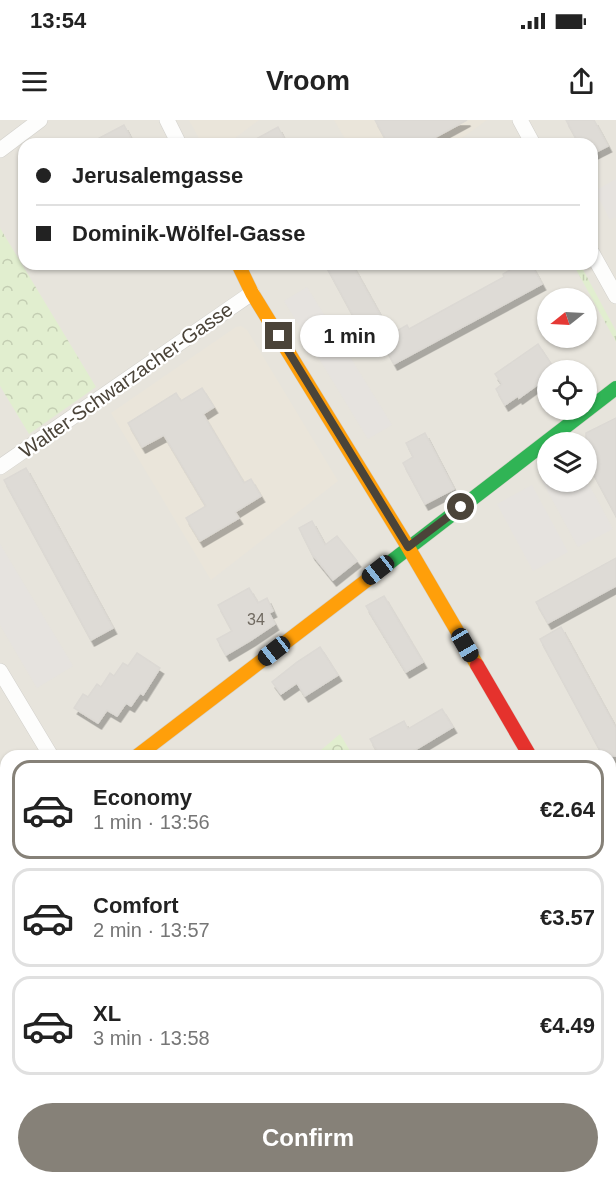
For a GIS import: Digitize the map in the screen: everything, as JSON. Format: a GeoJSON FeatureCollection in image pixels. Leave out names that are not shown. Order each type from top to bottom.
{"type":"FeatureCollection","features":[{"type":"Feature","properties":{"kind":"street"},"geometry":{"type":"LineString","coordinates":[[0,150],[40,120]]}},
{"type":"Feature","properties":{"kind":"street"},"geometry":{"type":"LineString","coordinates":[[167,120],[176,138]]}},
{"type":"Feature","properties":{"kind":"street"},"geometry":{"type":"LineString","coordinates":[[520,120],[530,138]]}},
{"type":"Feature","properties":{"kind":"street"},"geometry":{"type":"LineString","coordinates":[[598,264],[616,296]]}},
{"type":"Feature","properties":{"kind":"street"},"geometry":{"type":"LineString","coordinates":[[241,270],[252,293],[408,547],[526,750]]}},
{"type":"Feature","properties":{"kind":"street","name":"Walter-Schwarzacher-Gasse"},"geometry":{"type":"LineString","coordinates":[[0,467],[252,293]]}},
{"type":"Feature","properties":{"kind":"street"},"geometry":{"type":"LineString","coordinates":[[145,750],[616,388]]}},
{"type":"Feature","properties":{"kind":"street"},"geometry":{"type":"LineString","coordinates":[[0,671],[47,750]]}},
{"type":"Feature","properties":{"kind":"shaded area"},"geometry":{"type":"Polygon","coordinates":[[[0,120],[616,120],[616,750],[0,750],[0,120]]]}},
{"type":"Feature","properties":{"kind":"shaded area"},"geometry":{"type":"Polygon","coordinates":[[[189,120],[259,120],[235,138],[199,138],[189,120]]]}},
{"type":"Feature","properties":{"kind":"shaded area"},"geometry":{"type":"Polygon","coordinates":[[[334,120],[487,120],[462,138],[344,138],[334,120]]]}},
{"type":"Feature","properties":{"kind":"shaded area"},"geometry":{"type":"Polygon","coordinates":[[[616,179],[616,217],[610,220],[598,197],[598,189],[616,179]]]}},
{"type":"Feature","properties":{"kind":"shaded area"},"geometry":{"type":"Polygon","coordinates":[[[307,287],[392,425],[368,439],[284,301],[307,287]]]}},
{"type":"Feature","properties":{"kind":"shaded area"},"geometry":{"type":"Polygon","coordinates":[[[241,326],[247,330],[338,481],[211,580],[111,413],[236,327],[241,326]]]}},
{"type":"Feature","properties":{"kind":"shaded area"},"geometry":{"type":"Polygon","coordinates":[[[532,485],[568,552],[533,571],[497,504],[532,485]]]}},
{"type":"Feature","properties":{"kind":"shaded area"},"geometry":{"type":"Polygon","coordinates":[[[548,492],[593,492],[613,529],[578,547],[548,492]]]}},
{"type":"Feature","properties":{"kind":"shaded area"},"geometry":{"type":"Polygon","coordinates":[[[0,544],[73,666],[37,688],[0,625],[0,544]]]}},
{"type":"Feature","properties":{"kind":"green space"},"geometry":{"type":"Polygon","coordinates":[[[0,228],[18,258],[18,270],[25,270],[96,387],[29,434],[0,386],[0,228]]]}},
{"type":"Feature","properties":{"kind":"green space"},"geometry":{"type":"Polygon","coordinates":[[[576,270],[583,270],[593,288],[586,288],[576,270]]]}},
{"type":"Feature","properties":{"kind":"green space"},"geometry":{"type":"Polygon","coordinates":[[[597,296],[616,331],[616,342],[597,308],[597,296]]]}},
{"type":"Feature","properties":{"kind":"green space"},"geometry":{"type":"Polygon","coordinates":[[[340,734],[349,750],[321,750],[340,734]]]}},
{"type":"Feature","properties":{"kind":"building"},"geometry":{"type":"Polygon","coordinates":[[[375,120],[467,120],[434,138],[385,138],[375,120]]]}},
{"type":"Feature","properties":{"kind":"building"},"geometry":{"type":"Polygon","coordinates":[[[566,120],[594,120],[608,146],[598,151],[598,138],[576,138],[566,120]]]}},
{"type":"Feature","properties":{"kind":"building"},"geometry":{"type":"Polygon","coordinates":[[[124,125],[131,138],[99,138],[124,125]]]}},
{"type":"Feature","properties":{"kind":"building"},"geometry":{"type":"Polygon","coordinates":[[[278,127],[284,138],[258,138],[278,127]]]}},
{"type":"Feature","properties":{"kind":"building"},"geometry":{"type":"Polygon","coordinates":[[[328,270],[355,270],[388,329],[366,340],[328,270]]]}},
{"type":"Feature","properties":{"kind":"building"},"geometry":{"type":"Polygon","coordinates":[[[510,270],[534,270],[542,284],[394,364],[381,340],[407,325],[409,329],[504,277],[503,274],[510,270]]]}},
{"type":"Feature","properties":{"kind":"building"},"geometry":{"type":"Polygon","coordinates":[[[537,345],[537,348],[541,348],[548,360],[537,360],[537,385],[505,405],[496,389],[502,384],[495,374],[537,345]]]}},
{"type":"Feature","properties":{"kind":"building"},"geometry":{"type":"Polygon","coordinates":[[[202,388],[214,407],[203,414],[244,483],[251,479],[261,496],[235,512],[239,518],[200,541],[186,518],[206,506],[164,435],[142,447],[128,423],[176,393],[181,401],[202,388]]]}},
{"type":"Feature","properties":{"kind":"building"},"geometry":{"type":"Polygon","coordinates":[[[616,418],[616,516],[597,481],[597,432],[588,432],[616,418]]]}},
{"type":"Feature","properties":{"kind":"building"},"geometry":{"type":"Polygon","coordinates":[[[425,433],[454,489],[425,504],[403,463],[413,457],[406,443],[425,433]]]}},
{"type":"Feature","properties":{"kind":"building"},"geometry":{"type":"Polygon","coordinates":[[[26,468],[113,628],[91,640],[4,480],[26,468]]]}},
{"type":"Feature","properties":{"kind":"building"},"geometry":{"type":"Polygon","coordinates":[[[312,521],[325,545],[337,536],[357,561],[333,580],[312,554],[299,528],[312,521]]]}},
{"type":"Feature","properties":{"kind":"building"},"geometry":{"type":"Polygon","coordinates":[[[616,558],[616,586],[548,623],[536,602],[616,558]]]}},
{"type":"Feature","properties":{"kind":"building"},"geometry":{"type":"Polygon","coordinates":[[[249,588],[258,603],[267,598],[273,611],[269,613],[275,624],[226,655],[217,639],[232,631],[218,605],[249,588]]]}},
{"type":"Feature","properties":{"kind":"building"},"geometry":{"type":"Polygon","coordinates":[[[384,596],[423,662],[406,672],[366,606],[384,596]]]}},
{"type":"Feature","properties":{"kind":"building"},"geometry":{"type":"Polygon","coordinates":[[[561,627],[616,728],[616,750],[600,750],[540,639],[561,627]]]}},
{"type":"Feature","properties":{"kind":"building"},"geometry":{"type":"Polygon","coordinates":[[[320,647],[338,675],[305,696],[297,683],[281,694],[272,682],[320,647]]]}},
{"type":"Feature","properties":{"kind":"building"},"geometry":{"type":"Polygon","coordinates":[[[137,653],[160,668],[143,695],[140,693],[131,706],[126,703],[117,716],[107,710],[98,723],[74,708],[83,694],[88,697],[97,684],[101,687],[110,673],[114,676],[123,663],[128,666],[137,653]]]}},
{"type":"Feature","properties":{"kind":"building"},"geometry":{"type":"Polygon","coordinates":[[[442,709],[453,727],[415,750],[376,750],[370,739],[404,721],[408,729],[442,709]]]}},
{"type":"Feature","properties":{"kind":"traffic: fast"},"geometry":{"type":"LineString","coordinates":[[384,567],[616,388]]}},
{"type":"Feature","properties":{"kind":"traffic: slow"},"geometry":{"type":"LineString","coordinates":[[241,270],[252,293],[408,547],[477,665]]}},
{"type":"Feature","properties":{"kind":"traffic: slow"},"geometry":{"type":"LineString","coordinates":[[145,750],[384,567]]}},
{"type":"Feature","properties":{"kind":"traffic: jam"},"geometry":{"type":"LineString","coordinates":[[477,665],[527,750]]}},
{"type":"Feature","properties":{"kind":"route"},"geometry":{"type":"LineString","coordinates":[[279,336],[408,547],[461,507]]}}]}
